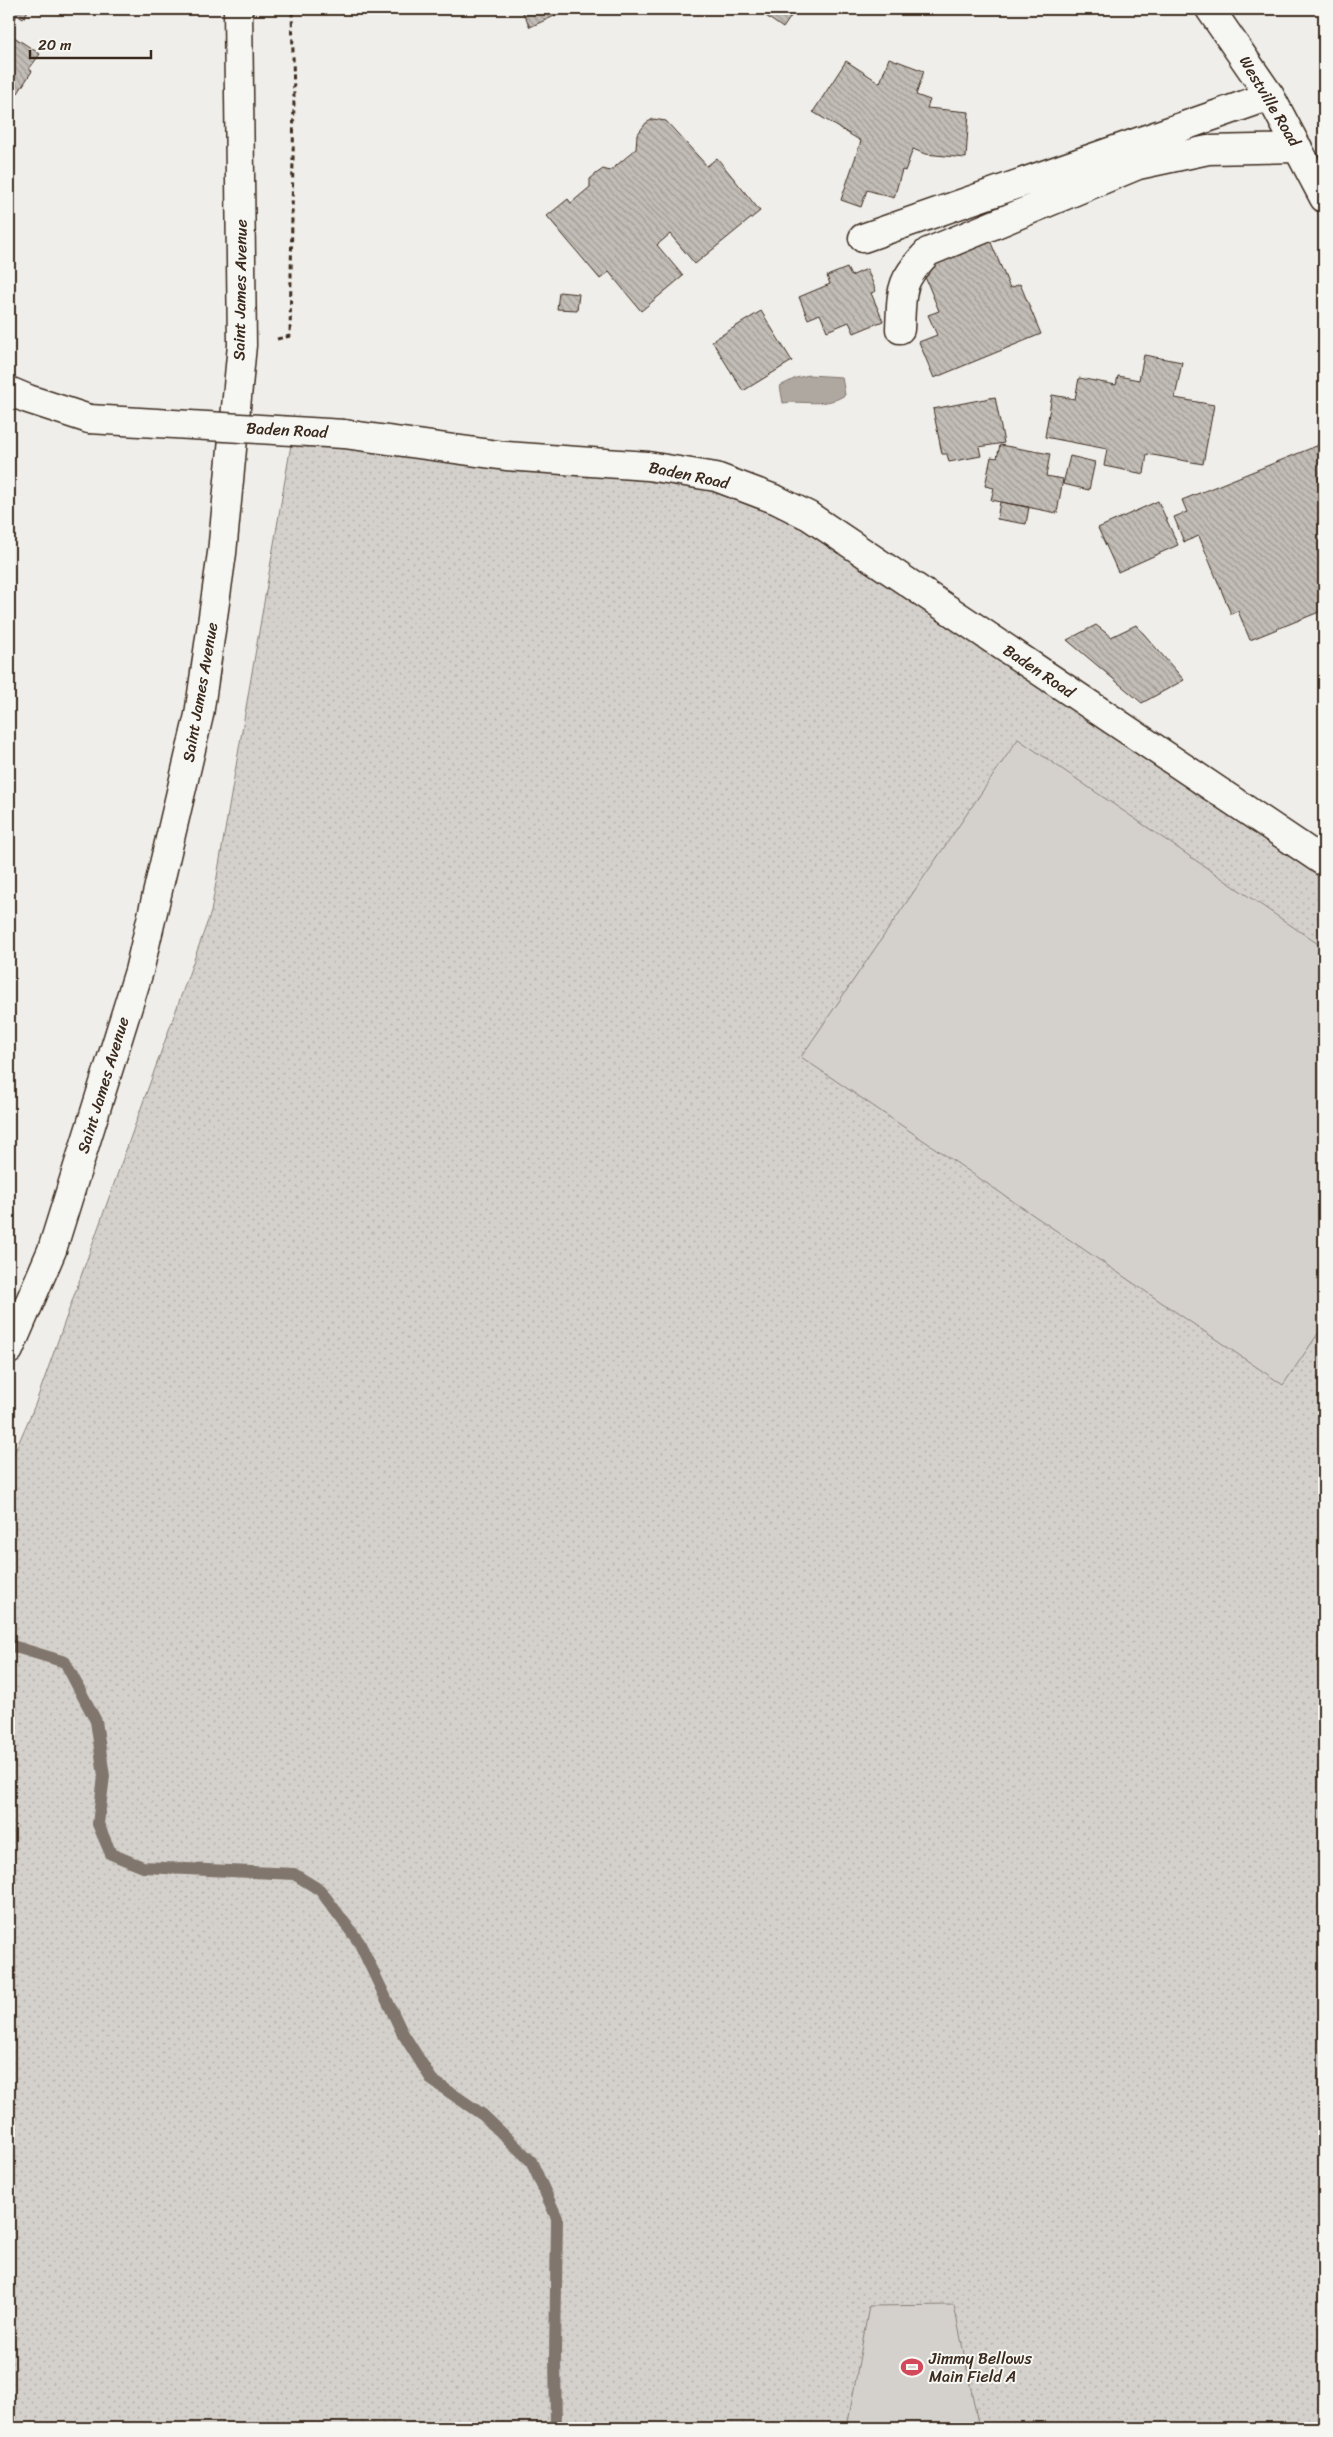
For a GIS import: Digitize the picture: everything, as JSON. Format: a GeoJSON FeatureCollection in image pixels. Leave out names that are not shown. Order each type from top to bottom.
{"type":"FeatureCollection","features":[{"type":"Feature","properties":{"kind":"street","name":"Saint James Avenue"},"geometry":{"type":"LineString","coordinates":[[9,1350],[52,1250],[138,972],[199,714],[222,553],[242,345],[238,9]]}},
{"type":"Feature","properties":{"kind":"street","name":"Westville Road"},"geometry":{"type":"LineString","coordinates":[[1210,9],[1270,96],[1324,198]]}},
{"type":"Feature","properties":{"kind":"street"},"geometry":{"type":"LineString","coordinates":[[863,238],[1270,96]]}},
{"type":"Feature","properties":{"kind":"street"},"geometry":{"type":"LineString","coordinates":[[900,329],[902,290],[909,273],[928,252],[1138,165],[1208,150],[1298,148]]}},
{"type":"Feature","properties":{"kind":"street","name":"Baden Road"},"geometry":{"type":"LineString","coordinates":[[9,391],[89,419],[344,434],[506,456],[648,466],[716,477],[776,500],[808,516],[1324,862]]}},
{"type":"Feature","properties":{"kind":"path"},"geometry":{"type":"LineString","coordinates":[[242,345],[290,336],[294,99],[292,9]]}},
{"type":"Feature","properties":{"kind":"shaded area"},"geometry":{"type":"Polygon","coordinates":[[[809,375],[842,377],[845,395],[830,401],[783,403],[780,386],[796,378],[809,375]]]}},
{"type":"Feature","properties":{"kind":"shaded area"},"geometry":{"type":"Polygon","coordinates":[[[293,433],[647,469],[762,499],[1324,869],[1324,2428],[9,2428],[9,1465],[35,1405],[211,912],[293,433]]]}},
{"type":"Feature","properties":{"kind":"shaded area"},"geometry":{"type":"Polygon","coordinates":[[[1018,739],[1324,948],[1324,1325],[1283,1385],[801,1057],[1018,739]]]}},
{"type":"Feature","properties":{"kind":"shaded area","name":"Jimmy Bellows Main Field A"},"geometry":{"type":"Polygon","coordinates":[[[954,2305],[979,2428],[847,2428],[869,2306],[954,2305]]]}},
{"type":"Feature","properties":{"kind":"building"},"geometry":{"type":"Polygon","coordinates":[[[9,9],[29,9],[23,19],[17,15],[13,22],[9,20],[9,9]]]}},
{"type":"Feature","properties":{"kind":"building"},"geometry":{"type":"Polygon","coordinates":[[[521,9],[570,9],[530,27],[521,9]]]}},
{"type":"Feature","properties":{"kind":"building"},"geometry":{"type":"Polygon","coordinates":[[[756,9],[796,9],[783,28],[756,9]]]}},
{"type":"Feature","properties":{"kind":"building"},"geometry":{"type":"Polygon","coordinates":[[[11,35],[40,54],[29,69],[32,71],[18,93],[9,87],[9,38],[11,35]]]}},
{"type":"Feature","properties":{"kind":"building"},"geometry":{"type":"Polygon","coordinates":[[[889,58],[924,71],[916,95],[930,100],[927,108],[969,112],[966,158],[925,154],[913,149],[905,171],[902,170],[894,198],[867,190],[861,207],[841,200],[861,141],[813,112],[846,61],[880,83],[889,58]]]}},
{"type":"Feature","properties":{"kind":"building"},"geometry":{"type":"Polygon","coordinates":[[[653,119],[666,121],[707,166],[717,158],[760,211],[695,264],[670,234],[657,245],[683,276],[641,311],[609,272],[600,279],[547,216],[568,199],[571,203],[590,187],[590,179],[596,174],[603,169],[610,171],[636,149],[637,135],[646,123],[653,119]]]}},
{"type":"Feature","properties":{"kind":"building"},"geometry":{"type":"Polygon","coordinates":[[[989,238],[1010,288],[1020,284],[1041,334],[934,378],[919,342],[937,335],[928,315],[939,311],[921,267],[989,238]]]}},
{"type":"Feature","properties":{"kind":"building"},"geometry":{"type":"Polygon","coordinates":[[[847,268],[851,276],[867,269],[876,291],[871,293],[883,321],[854,333],[849,322],[827,331],[820,314],[808,319],[799,297],[830,284],[827,276],[847,268]]]}},
{"type":"Feature","properties":{"kind":"building"},"geometry":{"type":"Polygon","coordinates":[[[559,292],[579,294],[577,310],[557,309],[559,292]]]}},
{"type":"Feature","properties":{"kind":"building"},"geometry":{"type":"Polygon","coordinates":[[[761,311],[792,361],[743,391],[712,341],[761,311]]]}},
{"type":"Feature","properties":{"kind":"building"},"geometry":{"type":"Polygon","coordinates":[[[1144,355],[1182,362],[1175,398],[1214,405],[1203,464],[1147,454],[1144,474],[1104,466],[1107,449],[1045,437],[1052,395],[1075,399],[1079,378],[1116,385],[1118,376],[1139,380],[1144,355]]]}},
{"type":"Feature","properties":{"kind":"building"},"geometry":{"type":"Polygon","coordinates":[[[995,397],[1004,443],[979,447],[981,456],[949,462],[947,454],[942,454],[933,409],[995,397]]]}},
{"type":"Feature","properties":{"kind":"building"},"geometry":{"type":"Polygon","coordinates":[[[1324,443],[1324,610],[1250,640],[1238,611],[1231,614],[1199,536],[1184,542],[1174,517],[1187,512],[1182,500],[1324,443]]]}},
{"type":"Feature","properties":{"kind":"building"},"geometry":{"type":"Polygon","coordinates":[[[1000,445],[1050,454],[1046,476],[1063,479],[1057,513],[991,500],[994,488],[985,486],[991,457],[997,458],[1000,445]]]}},
{"type":"Feature","properties":{"kind":"building"},"geometry":{"type":"Polygon","coordinates":[[[1070,456],[1095,462],[1089,490],[1063,484],[1070,456]]]}},
{"type":"Feature","properties":{"kind":"building"},"geometry":{"type":"Polygon","coordinates":[[[1158,501],[1178,545],[1118,572],[1098,528],[1158,501]]]}},
{"type":"Feature","properties":{"kind":"building"},"geometry":{"type":"Polygon","coordinates":[[[1000,502],[1029,507],[1026,524],[997,519],[1000,502]]]}},
{"type":"Feature","properties":{"kind":"building"},"geometry":{"type":"Polygon","coordinates":[[[1096,625],[1111,637],[1136,625],[1184,680],[1142,703],[1067,640],[1096,625]]]}},
{"type":"Feature","properties":{"kind":"waterway"},"geometry":{"type":"LineString","coordinates":[[9,1645],[65,1662],[96,1721],[104,1776],[98,1824],[111,1854],[143,1867],[294,1874],[320,1890],[359,1942],[402,2032],[432,2080],[483,2115],[531,2161],[557,2218],[556,2428]]}},
{"type":"Feature","properties":{"kind":"place","name":"Jimmy Bellows Main Field A"},"geometry":{"type":"Point","coordinates":[912,2367]}}]}
